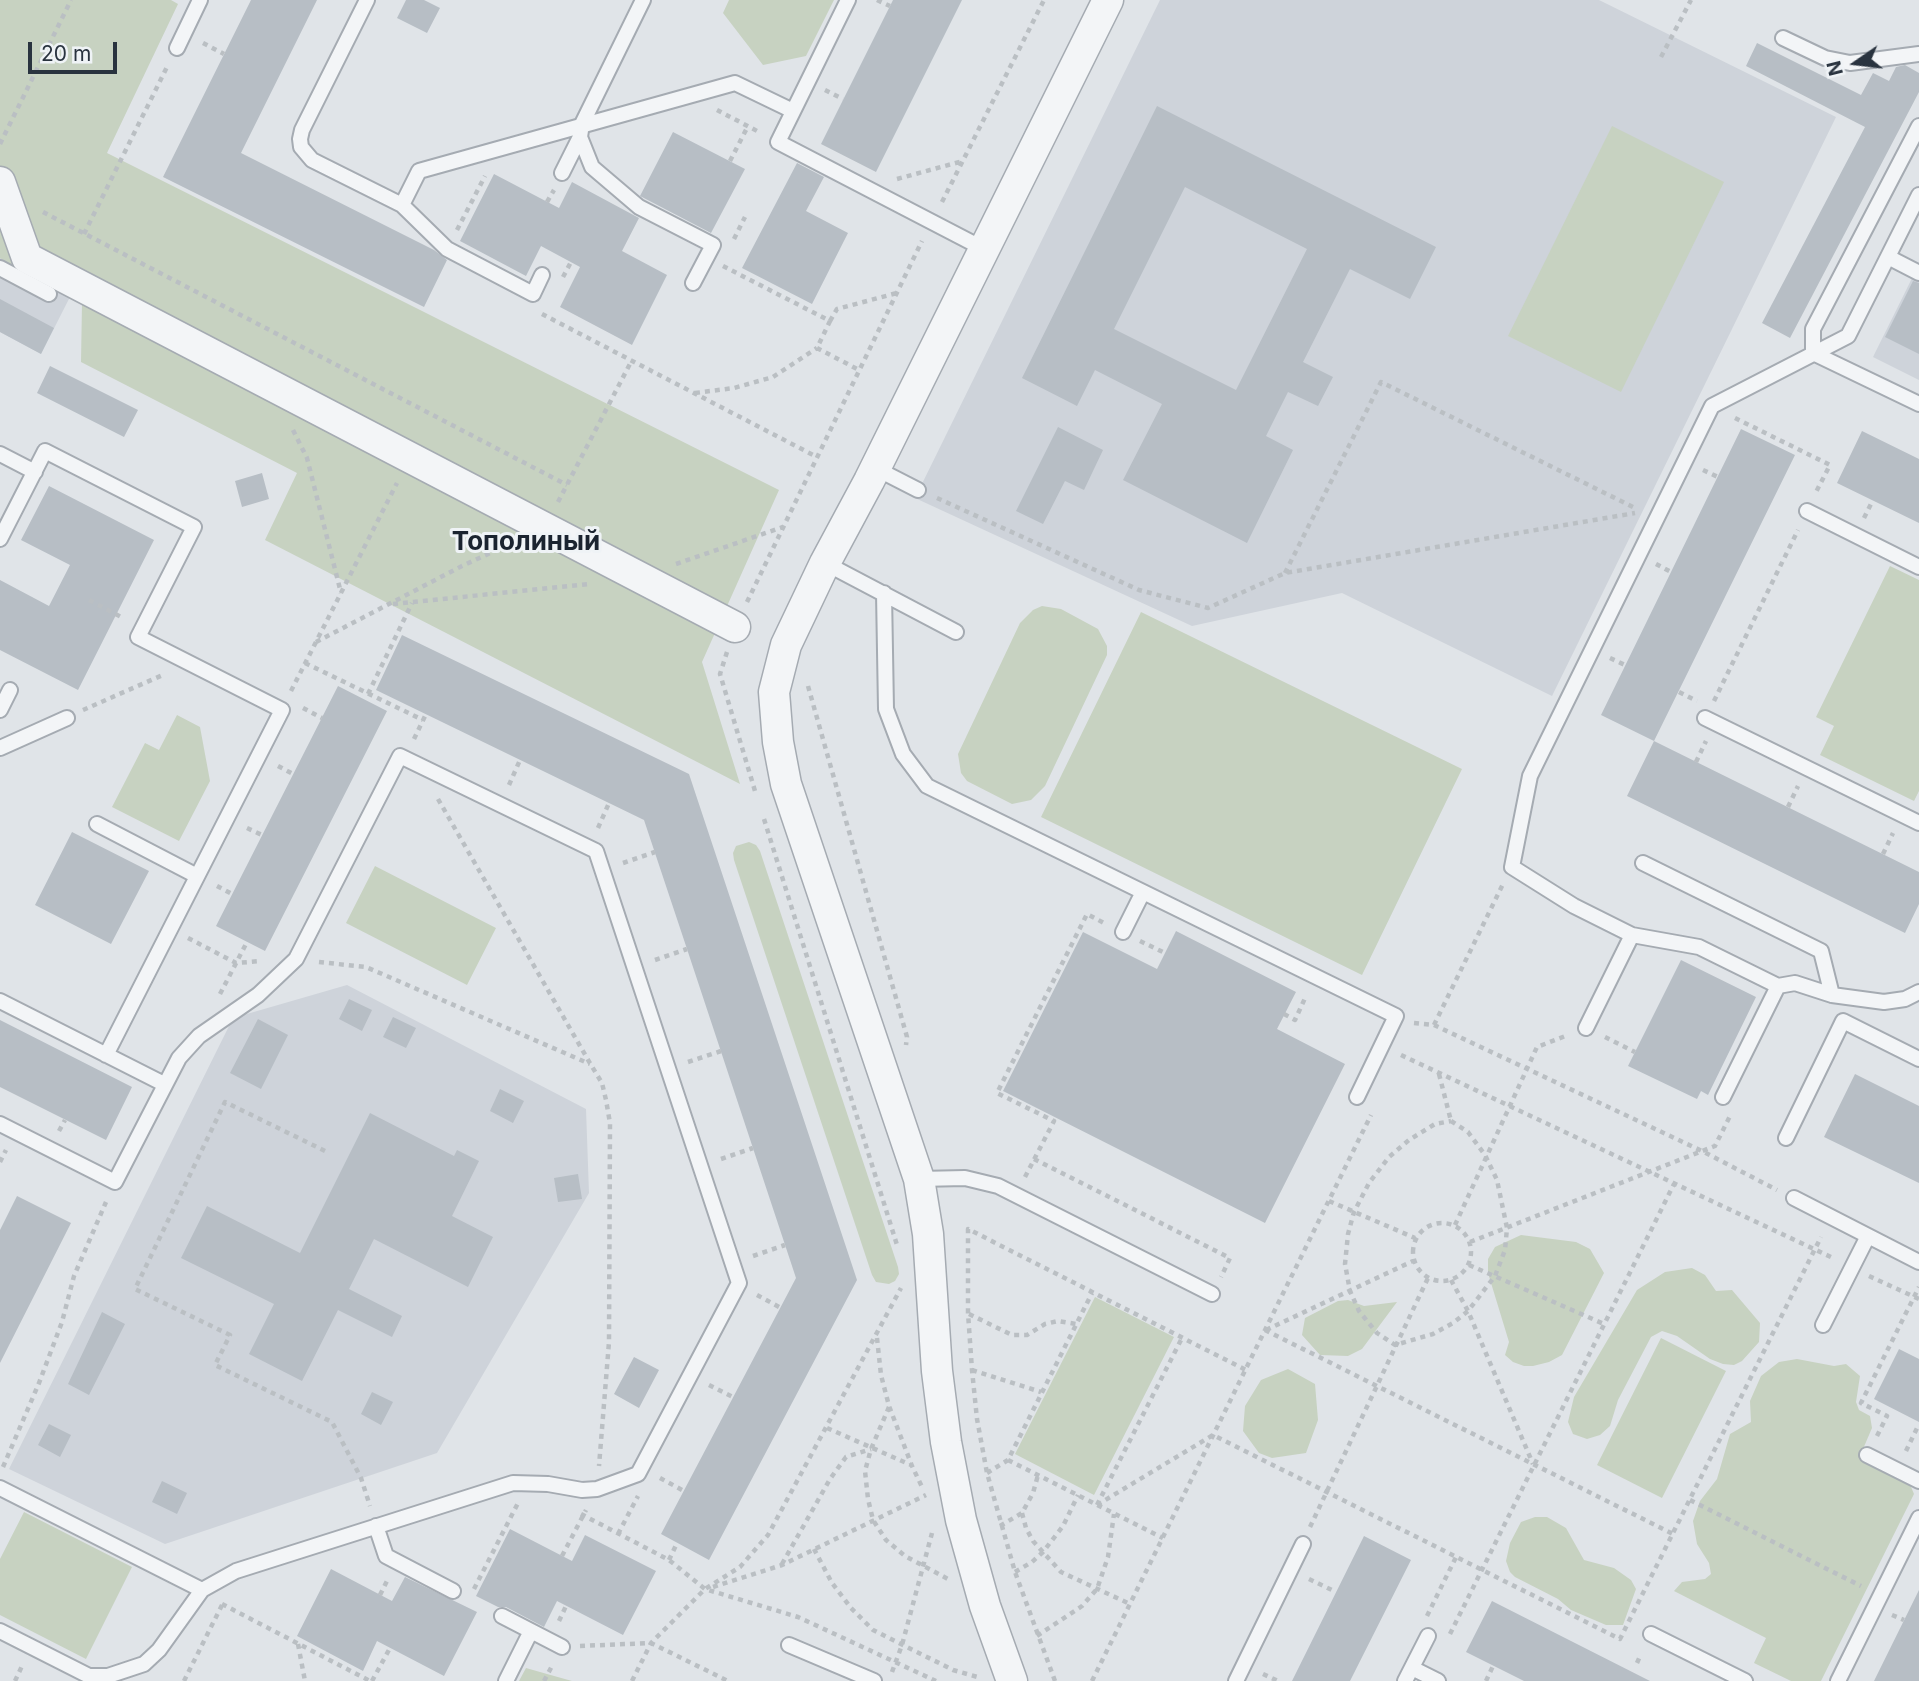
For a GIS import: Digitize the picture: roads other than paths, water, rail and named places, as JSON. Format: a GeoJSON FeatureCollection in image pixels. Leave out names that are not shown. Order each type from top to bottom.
{"type":"FeatureCollection","features":[{"type":"Feature","properties":{"kind":"street"},"geometry":{"type":"LineString","coordinates":[[1013,1681],[982,1594],[961,1520],[946,1442],[937,1371],[928,1234],[919,1179],[786,784],[778,742],[774,692],[786,645],[825,563],[1108,0]]}},
{"type":"Feature","properties":{"kind":"street"},"geometry":{"type":"LineString","coordinates":[[2,187],[27,258],[735,627]]}},
{"type":"Feature","properties":{"kind":"lane"},"geometry":{"type":"LineString","coordinates":[[177,48],[200,0]]}},
{"type":"Feature","properties":{"kind":"lane"},"geometry":{"type":"LineString","coordinates":[[367,0],[302,130],[301,147],[312,160],[402,205],[447,249],[533,294],[542,275]]}},
{"type":"Feature","properties":{"kind":"lane"},"geometry":{"type":"LineString","coordinates":[[562,173],[643,0]]}},
{"type":"Feature","properties":{"kind":"lane"},"geometry":{"type":"LineString","coordinates":[[848,0],[778,142],[984,249]]}},
{"type":"Feature","properties":{"kind":"lane"},"geometry":{"type":"LineString","coordinates":[[1783,38],[1825,58],[1850,63],[1919,54]]}},
{"type":"Feature","properties":{"kind":"lane"},"geometry":{"type":"LineString","coordinates":[[402,205],[419,171],[581,131],[735,83],[793,111]]}},
{"type":"Feature","properties":{"kind":"lane"},"geometry":{"type":"LineString","coordinates":[[1813,354],[1813,329],[1919,126]]}},
{"type":"Feature","properties":{"kind":"lane"},"geometry":{"type":"LineString","coordinates":[[581,131],[592,167],[639,207],[713,245],[693,283]]}},
{"type":"Feature","properties":{"kind":"lane"},"geometry":{"type":"LineString","coordinates":[[1919,194],[1849,337],[1712,406],[1531,776],[1512,867],[1574,906],[1632,935],[1699,947],[1778,986],[1795,983],[1832,995],[1884,1002],[1905,999],[1919,992]]}},
{"type":"Feature","properties":{"kind":"lane"},"geometry":{"type":"LineString","coordinates":[[1888,257],[1919,273]]}},
{"type":"Feature","properties":{"kind":"lane"},"geometry":{"type":"LineString","coordinates":[[0,268],[49,294]]}},
{"type":"Feature","properties":{"kind":"lane"},"geometry":{"type":"LineString","coordinates":[[1813,354],[1919,404]]}},
{"type":"Feature","properties":{"kind":"lane"},"geometry":{"type":"LineString","coordinates":[[0,539],[45,451],[194,527],[138,637],[282,710],[106,1055]]}},
{"type":"Feature","properties":{"kind":"lane"},"geometry":{"type":"LineString","coordinates":[[0,454],[35,472]]}},
{"type":"Feature","properties":{"kind":"lane"},"geometry":{"type":"LineString","coordinates":[[875,468],[918,489]]}},
{"type":"Feature","properties":{"kind":"lane"},"geometry":{"type":"LineString","coordinates":[[1807,512],[1919,567]]}},
{"type":"Feature","properties":{"kind":"lane"},"geometry":{"type":"LineString","coordinates":[[825,563],[957,632]]}},
{"type":"Feature","properties":{"kind":"lane"},"geometry":{"type":"LineString","coordinates":[[884,593],[886,709],[903,754],[927,786],[1396,1016],[1357,1097]]}},
{"type":"Feature","properties":{"kind":"lane"},"geometry":{"type":"LineString","coordinates":[[0,710],[10,690]]}},
{"type":"Feature","properties":{"kind":"lane"},"geometry":{"type":"LineString","coordinates":[[0,748],[67,718]]}},
{"type":"Feature","properties":{"kind":"lane"},"geometry":{"type":"LineString","coordinates":[[1705,718],[1919,823]]}},
{"type":"Feature","properties":{"kind":"lane"},"geometry":{"type":"LineString","coordinates":[[0,1631],[89,1676],[108,1676],[144,1664],[159,1650],[202,1590],[236,1571],[513,1483],[548,1483],[582,1490],[597,1489],[638,1474],[740,1283],[596,851],[400,756],[296,959],[258,995],[199,1036],[179,1058],[115,1182],[2,1129]]}},
{"type":"Feature","properties":{"kind":"lane"},"geometry":{"type":"LineString","coordinates":[[97,824],[197,876]]}},
{"type":"Feature","properties":{"kind":"lane"},"geometry":{"type":"LineString","coordinates":[[1643,863],[1821,951],[1832,995]]}},
{"type":"Feature","properties":{"kind":"lane"},"geometry":{"type":"LineString","coordinates":[[1123,932],[1143,892]]}},
{"type":"Feature","properties":{"kind":"lane"},"geometry":{"type":"LineString","coordinates":[[1586,1028],[1632,935]]}},
{"type":"Feature","properties":{"kind":"lane"},"geometry":{"type":"LineString","coordinates":[[1723,1097],[1778,986]]}},
{"type":"Feature","properties":{"kind":"lane"},"geometry":{"type":"LineString","coordinates":[[0,1001],[164,1084]]}},
{"type":"Feature","properties":{"kind":"lane"},"geometry":{"type":"LineString","coordinates":[[1786,1138],[1843,1021],[1919,1059]]}},
{"type":"Feature","properties":{"kind":"lane"},"geometry":{"type":"LineString","coordinates":[[919,1179],[965,1178],[998,1186],[1212,1294]]}},
{"type":"Feature","properties":{"kind":"lane"},"geometry":{"type":"LineString","coordinates":[[1794,1198],[1919,1262]]}},
{"type":"Feature","properties":{"kind":"lane"},"geometry":{"type":"LineString","coordinates":[[1823,1325],[1868,1236]]}},
{"type":"Feature","properties":{"kind":"lane"},"geometry":{"type":"LineString","coordinates":[[1867,1455],[1919,1481]]}},
{"type":"Feature","properties":{"kind":"lane"},"geometry":{"type":"LineString","coordinates":[[0,1488],[202,1590]]}},
{"type":"Feature","properties":{"kind":"lane"},"geometry":{"type":"LineString","coordinates":[[1838,1681],[1919,1518]]}},
{"type":"Feature","properties":{"kind":"lane"},"geometry":{"type":"LineString","coordinates":[[376,1526],[386,1556],[453,1591]]}},
{"type":"Feature","properties":{"kind":"lane"},"geometry":{"type":"LineString","coordinates":[[1236,1681],[1303,1544]]}},
{"type":"Feature","properties":{"kind":"lane"},"geometry":{"type":"LineString","coordinates":[[502,1616],[562,1647]]}},
{"type":"Feature","properties":{"kind":"lane"},"geometry":{"type":"LineString","coordinates":[[506,1681],[531,1631]]}},
{"type":"Feature","properties":{"kind":"lane"},"geometry":{"type":"LineString","coordinates":[[1651,1634],[1745,1681]]}},
{"type":"Feature","properties":{"kind":"lane"},"geometry":{"type":"LineString","coordinates":[[1428,1636],[1408,1674],[1438,1681]]}},
{"type":"Feature","properties":{"kind":"lane"},"geometry":{"type":"LineString","coordinates":[[789,1644],[874,1681]]}},
{"type":"Feature","properties":{"kind":"district","name":"Тополиный"},"geometry":{"type":"Point","coordinates":[526,542]}}]}
